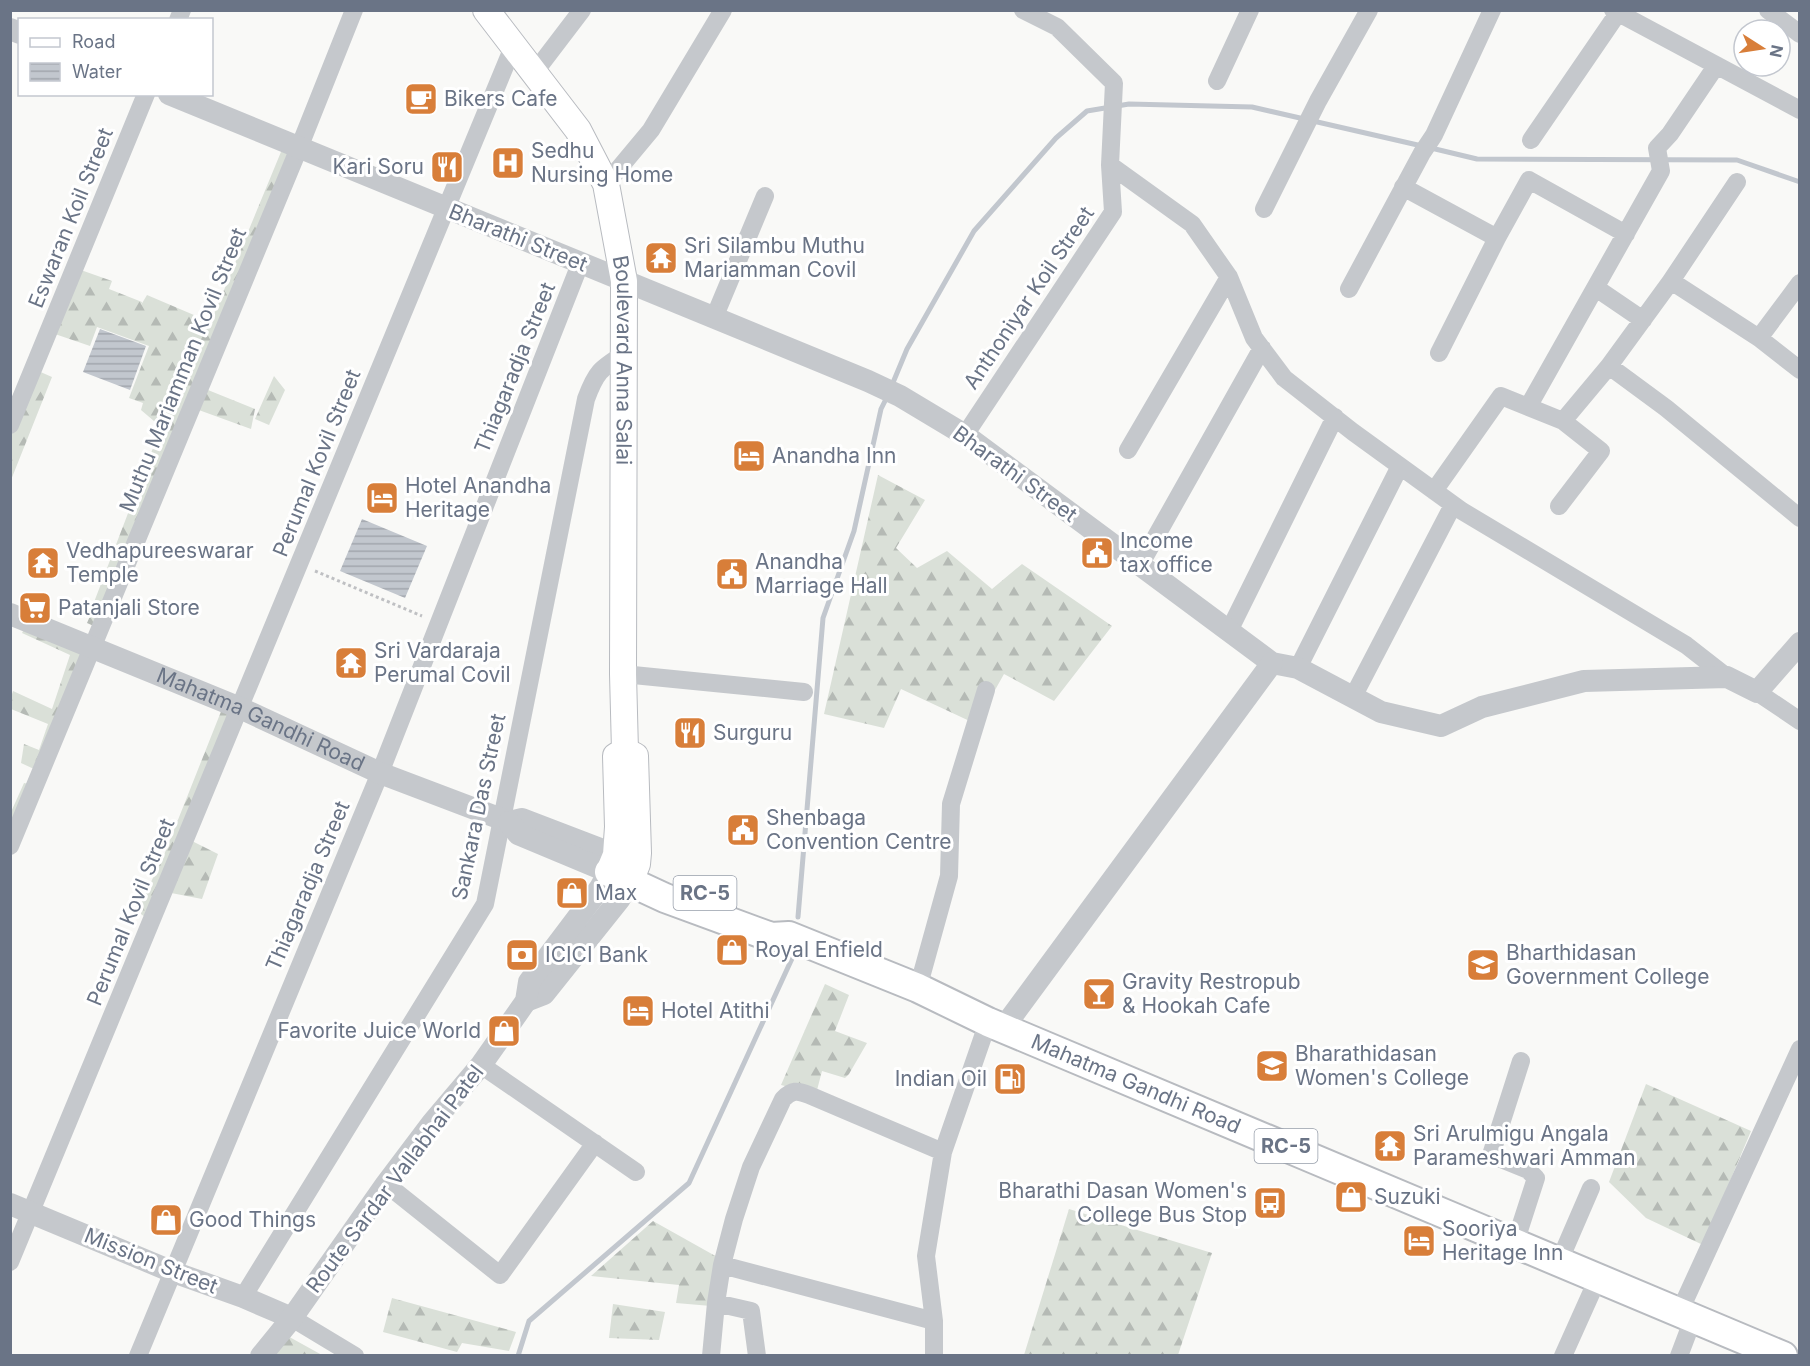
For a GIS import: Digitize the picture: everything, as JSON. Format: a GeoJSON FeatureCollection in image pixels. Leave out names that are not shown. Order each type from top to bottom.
{"type":"FeatureCollection","features":[{"type":"Feature","properties":{"kind":"main road","name":"Boulevard Anna Salai"},"geometry":{"type":"LineString","coordinates":[[486,10],[578,130],[606,184],[624,281],[623,674],[625,751],[616,756],[618,827],[623,868]]}},
{"type":"Feature","properties":{"kind":"main road","name":"Mahatma Gandhi Road"},"geometry":{"type":"LineString","coordinates":[[623,868],[671,880],[778,921],[789,936],[918,988],[996,1024],[1783,1356]]}},
{"type":"Feature","properties":{"kind":"street","name":"Muthu Mariamman Kovil Street"},"geometry":{"type":"LineString","coordinates":[[10,846],[354,10]]}},
{"type":"Feature","properties":{"kind":"street"},"geometry":{"type":"LineString","coordinates":[[534,73],[582,10]]}},
{"type":"Feature","properties":{"kind":"street"},"geometry":{"type":"LineString","coordinates":[[606,184],[651,130],[723,10]]}},
{"type":"Feature","properties":{"kind":"street","name":"Anthoniyar Koil Street"},"geometry":{"type":"LineString","coordinates":[[965,435],[1113,212],[1110,165],[1114,83],[1057,27],[1023,10]]}},
{"type":"Feature","properties":{"kind":"street"},"geometry":{"type":"LineString","coordinates":[[1217,81],[1250,10]]}},
{"type":"Feature","properties":{"kind":"street"},"geometry":{"type":"LineString","coordinates":[[1264,209],[1318,101],[1368,10]]}},
{"type":"Feature","properties":{"kind":"street"},"geometry":{"type":"LineString","coordinates":[[1348,289],[1434,135],[1492,10]]}},
{"type":"Feature","properties":{"kind":"street"},"geometry":{"type":"LineString","coordinates":[[1768,10],[1800,34]]}},
{"type":"Feature","properties":{"kind":"street"},"geometry":{"type":"LineString","coordinates":[[1531,140],[1615,12],[1800,110]]}},
{"type":"Feature","properties":{"kind":"street","name":"Perumal Kovil Street"},"geometry":{"type":"LineString","coordinates":[[10,1262],[21,1208],[240,708],[513,47]]}},
{"type":"Feature","properties":{"kind":"street"},"geometry":{"type":"LineString","coordinates":[[1528,407],[1661,171],[1657,148],[1670,134],[1716,66]]}},
{"type":"Feature","properties":{"kind":"street","name":"Eswaran Koil Street"},"geometry":{"type":"LineString","coordinates":[[10,425],[145,96]]}},
{"type":"Feature","properties":{"kind":"street","name":"Bharathi Street"},"geometry":{"type":"LineString","coordinates":[[174,96],[900,396],[965,435],[1272,663]]}},
{"type":"Feature","properties":{"kind":"street"},"geometry":{"type":"LineString","coordinates":[[1110,165],[1192,224],[1229,277],[1254,338],[1284,378],[1453,505],[1686,645],[1727,677],[1800,721]]}},
{"type":"Feature","properties":{"kind":"street"},"geometry":{"type":"LineString","coordinates":[[1439,353],[1529,180],[1626,234]]}},
{"type":"Feature","properties":{"kind":"street"},"geometry":{"type":"LineString","coordinates":[[1563,421],[1609,366],[1643,320],[1737,182]]}},
{"type":"Feature","properties":{"kind":"street"},"geometry":{"type":"LineString","coordinates":[[1404,187],[1497,238]]}},
{"type":"Feature","properties":{"kind":"street"},"geometry":{"type":"LineString","coordinates":[[714,318],[765,196]]}},
{"type":"Feature","properties":{"kind":"street","name":"Thiagaradja Street"},"geometry":{"type":"LineString","coordinates":[[138,1356],[380,773],[580,264]]}},
{"type":"Feature","properties":{"kind":"street"},"geometry":{"type":"LineString","coordinates":[[1128,450],[1229,277]]}},
{"type":"Feature","properties":{"kind":"street"},"geometry":{"type":"LineString","coordinates":[[1671,281],[1759,338],[1800,370]]}},
{"type":"Feature","properties":{"kind":"street"},"geometry":{"type":"LineString","coordinates":[[1759,338],[1800,283]]}},
{"type":"Feature","properties":{"kind":"street"},"geometry":{"type":"LineString","coordinates":[[1596,288],[1643,320]]}},
{"type":"Feature","properties":{"kind":"street"},"geometry":{"type":"LineString","coordinates":[[1140,565],[1262,348]]}},
{"type":"Feature","properties":{"kind":"street","name":"Sankara Das Street"},"geometry":{"type":"LineString","coordinates":[[243,1297],[485,904],[505,821],[586,399],[601,369],[624,354]]}},
{"type":"Feature","properties":{"kind":"street"},"geometry":{"type":"LineString","coordinates":[[1609,366],[1666,408],[1800,518]]}},
{"type":"Feature","properties":{"kind":"street"},"geometry":{"type":"LineString","coordinates":[[1434,491],[1501,396],[1563,421],[1601,451],[1559,506]]}},
{"type":"Feature","properties":{"kind":"street"},"geometry":{"type":"LineString","coordinates":[[1228,631],[1335,417]]}},
{"type":"Feature","properties":{"kind":"street"},"geometry":{"type":"LineString","coordinates":[[1298,668],[1400,466]]}},
{"type":"Feature","properties":{"kind":"street"},"geometry":{"type":"LineString","coordinates":[[1353,697],[1453,505]]}},
{"type":"Feature","properties":{"kind":"street","name":"Mahatma Gandhi Road"},"geometry":{"type":"LineString","coordinates":[[10,614],[240,708],[380,773],[505,821],[522,819],[623,868]]}},
{"type":"Feature","properties":{"kind":"street"},"geometry":{"type":"LineString","coordinates":[[1757,693],[1800,643]]}},
{"type":"Feature","properties":{"kind":"street"},"geometry":{"type":"LineString","coordinates":[[934,1356],[926,1256],[943,1152],[996,1024],[1272,663],[1298,668],[1381,712],[1441,726],[1482,706],[1584,681],[1727,677]]}},
{"type":"Feature","properties":{"kind":"street"},"geometry":{"type":"LineString","coordinates":[[623,674],[804,692]]}},
{"type":"Feature","properties":{"kind":"street"},"geometry":{"type":"LineString","coordinates":[[918,988],[949,876],[951,804],[986,690]]}},
{"type":"Feature","properties":{"kind":"street","name":"Route Sardar Vallabhai Patel"},"geometry":{"type":"LineString","coordinates":[[261,1356],[292,1318],[386,1184],[432,1123],[481,1065],[526,1001],[544,994],[619,900],[623,868]]}},
{"type":"Feature","properties":{"kind":"street"},"geometry":{"type":"LineString","coordinates":[[1678,1356],[1686,1316],[1800,1049]]}},
{"type":"Feature","properties":{"kind":"street"},"geometry":{"type":"LineString","coordinates":[[1515,1243],[1536,1178],[1528,1170],[1491,1155],[1521,1061]]}},
{"type":"Feature","properties":{"kind":"street"},"geometry":{"type":"LineString","coordinates":[[481,1065],[636,1172]]}},
{"type":"Feature","properties":{"kind":"street"},"geometry":{"type":"LineString","coordinates":[[711,1356],[722,1265],[734,1218],[751,1167],[783,1099],[791,1091],[799,1090],[943,1152]]}},
{"type":"Feature","properties":{"kind":"street"},"geometry":{"type":"LineString","coordinates":[[386,1184],[500,1275],[595,1143]]}},
{"type":"Feature","properties":{"kind":"street"},"geometry":{"type":"LineString","coordinates":[[1559,1262],[1590,1188]]}},
{"type":"Feature","properties":{"kind":"street","name":"Mission Street"},"geometry":{"type":"LineString","coordinates":[[21,1208],[172,1272],[243,1297],[292,1318]]}},
{"type":"Feature","properties":{"kind":"street"},"geometry":{"type":"LineString","coordinates":[[722,1265],[933,1321]]}},
{"type":"Feature","properties":{"kind":"street"},"geometry":{"type":"LineString","coordinates":[[1563,1356],[1598,1278]]}},
{"type":"Feature","properties":{"kind":"street"},"geometry":{"type":"LineString","coordinates":[[716,1303],[751,1311],[758,1356]]}},
{"type":"Feature","properties":{"kind":"street"},"geometry":{"type":"LineString","coordinates":[[292,1318],[355,1356]]}},
{"type":"Feature","properties":{"kind":"path"},"geometry":{"type":"LineString","coordinates":[[300,564],[438,623]]}},
{"type":"Feature","properties":{"kind":"green space"},"geometry":{"type":"Polygon","coordinates":[[[283,147],[299,148],[96,627],[87,623],[91,610],[161,427],[141,410],[143,403],[129,398],[149,346],[97,327],[90,346],[52,333],[78,269],[112,281],[109,289],[142,302],[141,305],[147,295],[208,321],[207,323],[210,324],[283,147]]]}},
{"type":"Feature","properties":{"kind":"green space"},"geometry":{"type":"Polygon","coordinates":[[[36,370],[52,377],[11,480],[11,433],[36,370]]]}},
{"type":"Feature","properties":{"kind":"green space"},"geometry":{"type":"Polygon","coordinates":[[[274,376],[285,390],[269,425],[255,419],[274,376]]]}},
{"type":"Feature","properties":{"kind":"green space"},"geometry":{"type":"Polygon","coordinates":[[[203,388],[255,409],[251,429],[196,409],[203,388]]]}},
{"type":"Feature","properties":{"kind":"green space"},"geometry":{"type":"Polygon","coordinates":[[[878,475],[925,500],[896,548],[917,568],[947,551],[992,589],[1022,564],[1112,626],[1054,701],[1004,674],[976,724],[901,689],[884,728],[824,714],[878,475]]]}},
{"type":"Feature","properties":{"kind":"green space"},"geometry":{"type":"Polygon","coordinates":[[[27,624],[89,650],[11,839],[11,812],[24,783],[29,784],[34,769],[21,763],[24,744],[39,750],[48,724],[11,709],[11,697],[13,691],[52,709],[70,655],[22,633],[27,624]]]}},
{"type":"Feature","properties":{"kind":"green space"},"geometry":{"type":"Polygon","coordinates":[[[224,704],[236,710],[149,920],[137,911],[164,855],[224,704]]]}},
{"type":"Feature","properties":{"kind":"green space"},"geometry":{"type":"Polygon","coordinates":[[[188,839],[218,854],[202,899],[166,892],[188,839]]]}},
{"type":"Feature","properties":{"kind":"green space"},"geometry":{"type":"Polygon","coordinates":[[[825,984],[849,995],[835,1031],[867,1043],[845,1078],[822,1071],[816,1094],[781,1085],[825,984]]]}},
{"type":"Feature","properties":{"kind":"green space"},"geometry":{"type":"Polygon","coordinates":[[[1646,1084],[1751,1131],[1703,1245],[1646,1218],[1609,1182],[1646,1084]]]}},
{"type":"Feature","properties":{"kind":"green space"},"geometry":{"type":"Polygon","coordinates":[[[1069,1209],[1212,1253],[1178,1355],[1024,1355],[1069,1209]]]}},
{"type":"Feature","properties":{"kind":"green space"},"geometry":{"type":"Polygon","coordinates":[[[653,1221],[719,1258],[711,1306],[676,1303],[679,1285],[591,1276],[653,1221]]]}},
{"type":"Feature","properties":{"kind":"green space"},"geometry":{"type":"Polygon","coordinates":[[[392,1298],[516,1332],[509,1351],[462,1343],[457,1352],[383,1332],[392,1298]]]}},
{"type":"Feature","properties":{"kind":"green space"},"geometry":{"type":"Polygon","coordinates":[[[613,1304],[665,1312],[659,1340],[609,1338],[613,1304]]]}},
{"type":"Feature","properties":{"kind":"green space"},"geometry":{"type":"Polygon","coordinates":[[[284,1334],[322,1355],[266,1356],[284,1334]]]}},
{"type":"Feature","properties":{"kind":"water"},"geometry":{"type":"Polygon","coordinates":[[[100,329],[146,346],[130,390],[83,372],[100,329]]]}},
{"type":"Feature","properties":{"kind":"water"},"geometry":{"type":"Polygon","coordinates":[[[362,519],[427,546],[405,598],[340,571],[362,519]]]}},
{"type":"Feature","properties":{"kind":"waterway"},"geometry":{"type":"LineString","coordinates":[[892,385],[907,349],[974,231],[1056,138],[1087,111],[1129,104],[1252,107],[1422,146]]}},
{"type":"Feature","properties":{"kind":"waterway"},"geometry":{"type":"LineString","coordinates":[[1431,148],[1477,159],[1737,160],[1800,182]]}},
{"type":"Feature","properties":{"kind":"waterway"},"geometry":{"type":"LineString","coordinates":[[798,917],[823,618],[854,531],[881,409],[887,397]]}},
{"type":"Feature","properties":{"kind":"waterway"},"geometry":{"type":"LineString","coordinates":[[518,1356],[529,1321],[689,1183],[795,949]]}},
{"type":"Feature","properties":{"kind":"place","name":"Bikers Cafe"},"geometry":{"type":"Point","coordinates":[421,99]}},
{"type":"Feature","properties":{"kind":"place","name":"Sedhu Nursing Home"},"geometry":{"type":"Point","coordinates":[508,163]}},
{"type":"Feature","properties":{"kind":"place","name":"Kari Soru"},"geometry":{"type":"Point","coordinates":[447,167]}},
{"type":"Feature","properties":{"kind":"place","name":"Sri Silambu Muthu Mariamman Covil"},"geometry":{"type":"Point","coordinates":[661,258]}},
{"type":"Feature","properties":{"kind":"place","name":"Anandha Inn"},"geometry":{"type":"Point","coordinates":[749,456]}},
{"type":"Feature","properties":{"kind":"place","name":"Hotel Anandha Heritage"},"geometry":{"type":"Point","coordinates":[382,498]}},
{"type":"Feature","properties":{"kind":"place","name":"Income tax office"},"geometry":{"type":"Point","coordinates":[1097,553]}},
{"type":"Feature","properties":{"kind":"place","name":"Vedhapureeswarar Temple"},"geometry":{"type":"Point","coordinates":[43,563]}},
{"type":"Feature","properties":{"kind":"place","name":"Anandha Marriage Hall"},"geometry":{"type":"Point","coordinates":[732,574]}},
{"type":"Feature","properties":{"kind":"place","name":"Patanjali Store"},"geometry":{"type":"Point","coordinates":[35,608]}},
{"type":"Feature","properties":{"kind":"place","name":"Sri Vardaraja Perumal Covil"},"geometry":{"type":"Point","coordinates":[351,663]}},
{"type":"Feature","properties":{"kind":"place","name":"Surguru"},"geometry":{"type":"Point","coordinates":[690,733]}},
{"type":"Feature","properties":{"kind":"place","name":"Shenbaga Convention Centre"},"geometry":{"type":"Point","coordinates":[743,830]}},
{"type":"Feature","properties":{"kind":"place","name":"Max"},"geometry":{"type":"Point","coordinates":[572,893]}},
{"type":"Feature","properties":{"kind":"place","name":"Royal Enfield"},"geometry":{"type":"Point","coordinates":[732,950]}},
{"type":"Feature","properties":{"kind":"place","name":"ICICI Bank"},"geometry":{"type":"Point","coordinates":[522,955]}},
{"type":"Feature","properties":{"kind":"place","name":"Bharthidasan Government College"},"geometry":{"type":"Point","coordinates":[1483,965]}},
{"type":"Feature","properties":{"kind":"place","name":"Gravity Restropub & Hookah Cafe"},"geometry":{"type":"Point","coordinates":[1099,994]}},
{"type":"Feature","properties":{"kind":"place","name":"Hotel Atithi"},"geometry":{"type":"Point","coordinates":[638,1011]}},
{"type":"Feature","properties":{"kind":"place","name":"Favorite Juice World"},"geometry":{"type":"Point","coordinates":[504,1031]}},
{"type":"Feature","properties":{"kind":"place","name":"Bharathidasan Women's College"},"geometry":{"type":"Point","coordinates":[1272,1066]}},
{"type":"Feature","properties":{"kind":"place","name":"Indian Oil"},"geometry":{"type":"Point","coordinates":[1010,1079]}},
{"type":"Feature","properties":{"kind":"place","name":"Sri Arulmigu Angala Parameshwari Amman"},"geometry":{"type":"Point","coordinates":[1390,1146]}},
{"type":"Feature","properties":{"kind":"place","name":"Suzuki"},"geometry":{"type":"Point","coordinates":[1351,1197]}},
{"type":"Feature","properties":{"kind":"place","name":"Bharathi Dasan Women's College Bus Stop"},"geometry":{"type":"Point","coordinates":[1270,1203]}},
{"type":"Feature","properties":{"kind":"place","name":"Good Things"},"geometry":{"type":"Point","coordinates":[166,1220]}},
{"type":"Feature","properties":{"kind":"place","name":"Sooriya Heritage Inn"},"geometry":{"type":"Point","coordinates":[1419,1241]}}]}
